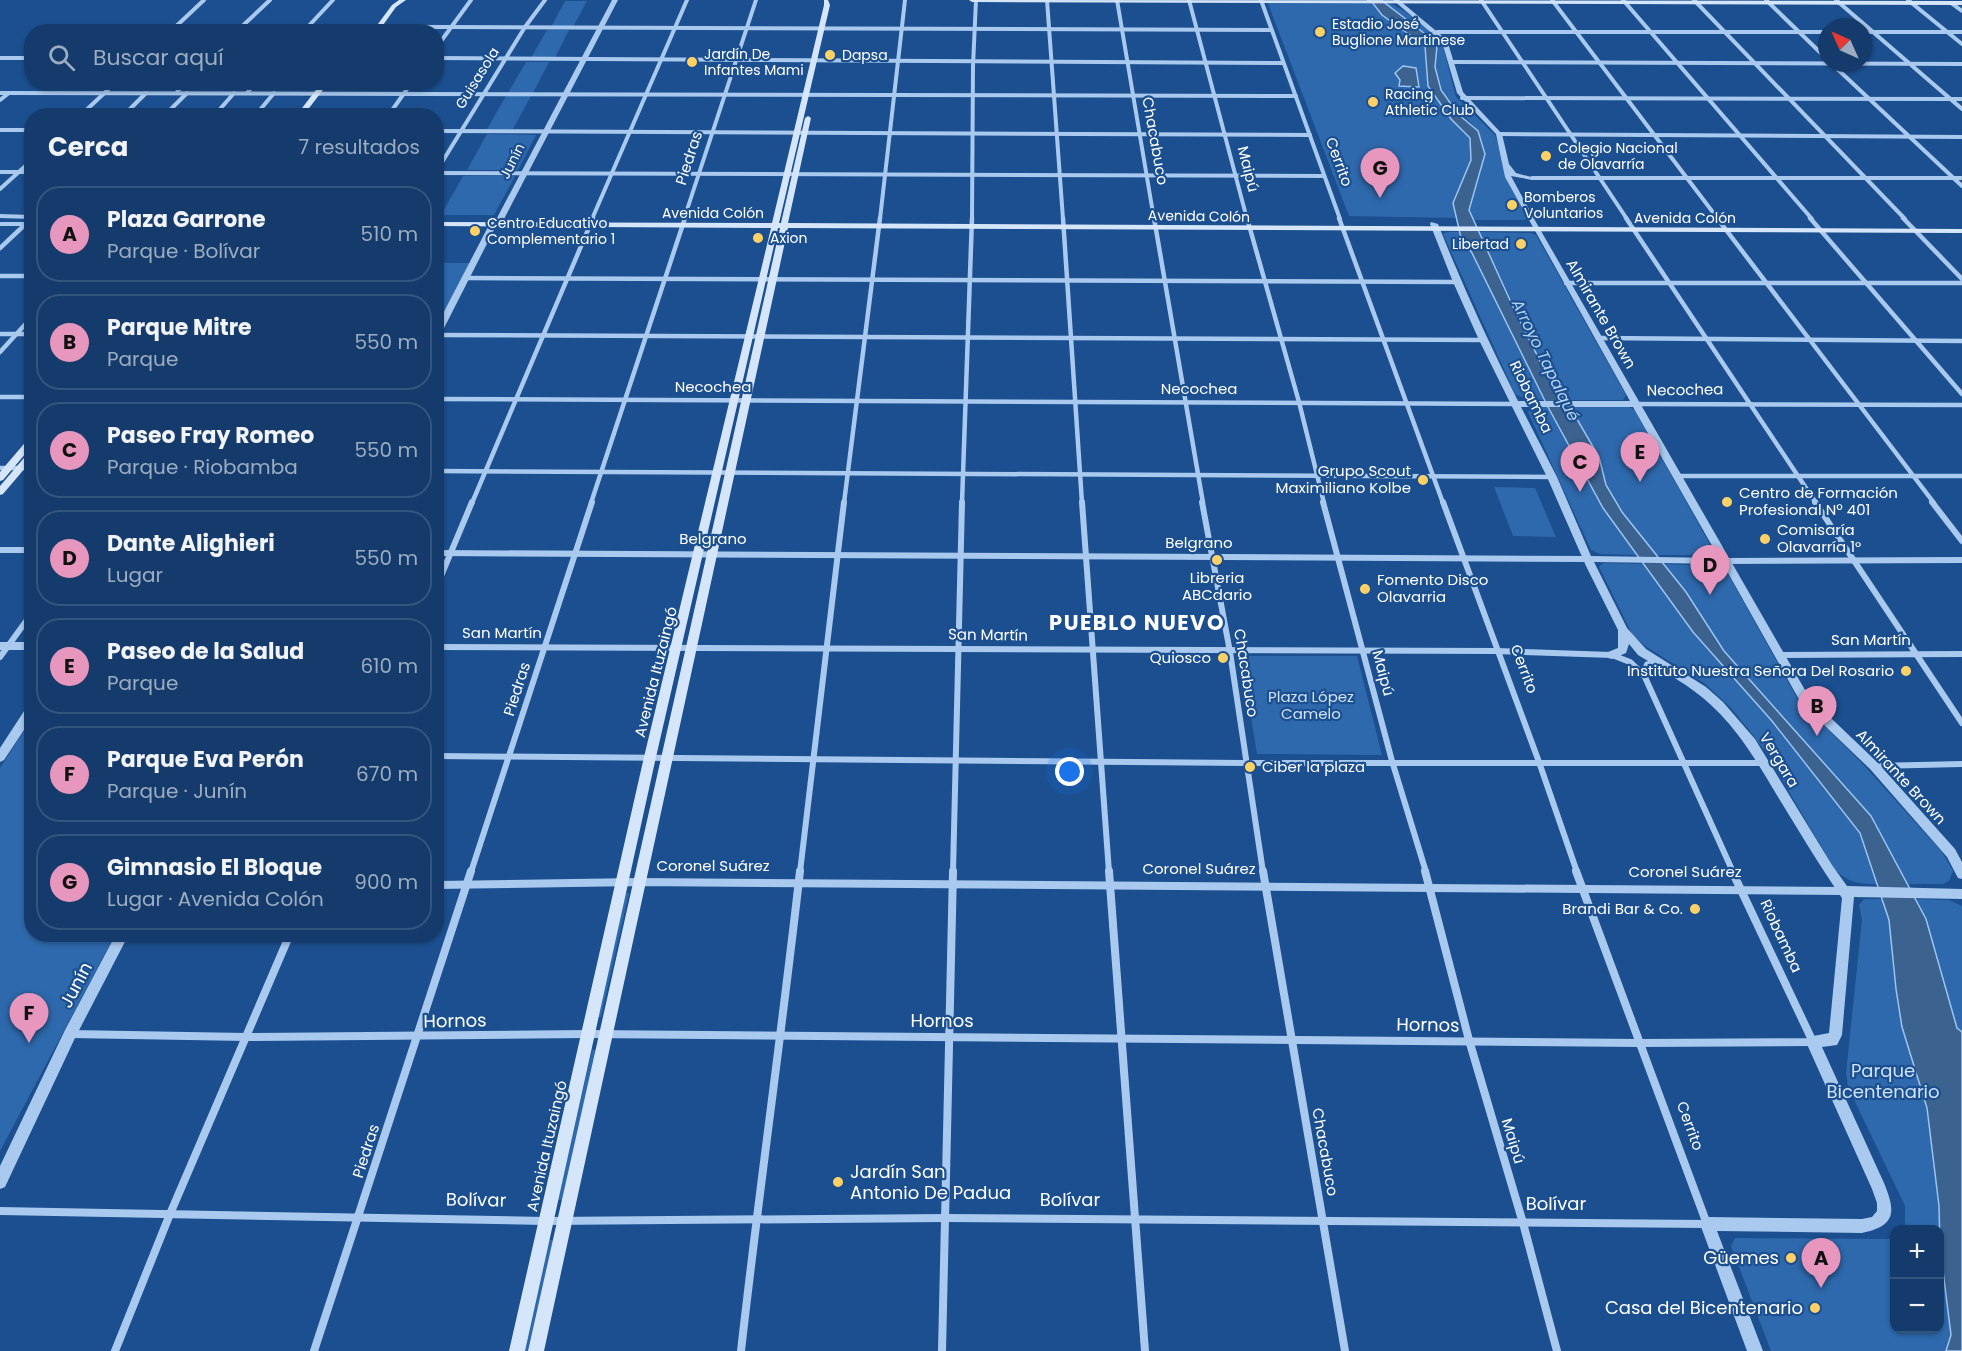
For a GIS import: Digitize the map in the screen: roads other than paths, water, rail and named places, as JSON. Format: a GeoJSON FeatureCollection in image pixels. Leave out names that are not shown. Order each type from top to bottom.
{"type":"FeatureCollection","features":[{"type":"Feature","properties":{"kind":"main road"},"geometry":{"type":"LineString","coordinates":[[377,24],[394,0]]}},
{"type":"Feature","properties":{"kind":"main road"},"geometry":{"type":"LineString","coordinates":[[378,24],[394,6],[403,0]]}},
{"type":"Feature","properties":{"kind":"main road"},"geometry":{"type":"LineString","coordinates":[[825,0],[835,1]]}},
{"type":"Feature","properties":{"kind":"main road","name":"Avenida Ituzaingó"},"geometry":{"type":"LineString","coordinates":[[825,0],[827,5],[825,28]]}},
{"type":"Feature","properties":{"kind":"main road"},"geometry":{"type":"LineString","coordinates":[[972,0],[1962,2]]}},
{"type":"Feature","properties":{"kind":"main road"},"geometry":{"type":"LineString","coordinates":[[1876,0],[1962,2]]}},
{"type":"Feature","properties":{"kind":"main road","name":"Avenida Ituzaingó"},"geometry":{"type":"LineString","coordinates":[[536,1351],[638,882],[693,649],[731,472],[754,336],[825,28],[835,1]]}},
{"type":"Feature","properties":{"kind":"main road"},"geometry":{"type":"LineString","coordinates":[[312,108],[323,90]]}},
{"type":"Feature","properties":{"kind":"main road"},"geometry":{"type":"LineString","coordinates":[[307,108],[325,90]]}},
{"type":"Feature","properties":{"kind":"main road","name":"Avenida Colón"},"geometry":{"type":"LineString","coordinates":[[444,219],[592,223],[1725,228],[1962,225]]}},
{"type":"Feature","properties":{"kind":"main road","name":"Avenida Colón"},"geometry":{"type":"LineString","coordinates":[[444,224],[497,222]]}},
{"type":"Feature","properties":{"kind":"main road","name":"Avenida Colón"},"geometry":{"type":"LineString","coordinates":[[1912,227],[1962,231]]}},
{"type":"Feature","properties":{"kind":"main road","name":"Avenida Ituzaingó"},"geometry":{"type":"LineString","coordinates":[[517,1351],[650,757],[718,472],[742,400]]}},
{"type":"Feature","properties":{"kind":"main road"},"geometry":{"type":"LineString","coordinates":[[0,478],[4,468],[24,448]]}},
{"type":"Feature","properties":{"kind":"main road"},"geometry":{"type":"LineString","coordinates":[[0,492],[24,463]]}},
{"type":"Feature","properties":{"kind":"street"},"geometry":{"type":"LineString","coordinates":[[178,24],[204,0]]}},
{"type":"Feature","properties":{"kind":"street"},"geometry":{"type":"LineString","coordinates":[[244,24],[270,0]]}},
{"type":"Feature","properties":{"kind":"street"},"geometry":{"type":"LineString","coordinates":[[310,24],[333,0]]}},
{"type":"Feature","properties":{"kind":"street"},"geometry":{"type":"LineString","coordinates":[[444,38],[471,0]]}},
{"type":"Feature","properties":{"kind":"street","name":"Guisasola"},"geometry":{"type":"LineString","coordinates":[[444,160],[525,27],[545,0]]}},
{"type":"Feature","properties":{"kind":"street","name":"Junín"},"geometry":{"type":"LineString","coordinates":[[444,322],[465,278],[524,173],[615,0]]}},
{"type":"Feature","properties":{"kind":"street"},"geometry":{"type":"LineString","coordinates":[[444,570],[673,28],[687,0]]}},
{"type":"Feature","properties":{"kind":"street","name":"Piedras"},"geometry":{"type":"LineString","coordinates":[[314,1351],[756,0]]}},
{"type":"Feature","properties":{"kind":"street"},"geometry":{"type":"LineString","coordinates":[[741,1351],[756,1218],[782,1035],[825,648],[880,224],[905,0]]}},
{"type":"Feature","properties":{"kind":"street"},"geometry":{"type":"LineString","coordinates":[[942,1351],[964,401],[970,280],[973,175],[971,134],[976,0]]}},
{"type":"Feature","properties":{"kind":"street"},"geometry":{"type":"LineString","coordinates":[[1047,0],[1068,280],[1085,557],[1145,1351]]}},
{"type":"Feature","properties":{"kind":"street","name":"Chacabuco"},"geometry":{"type":"LineString","coordinates":[[1117,0],[1230,652],[1265,886],[1345,1351]]}},
{"type":"Feature","properties":{"kind":"street","name":"Maipú"},"geometry":{"type":"LineString","coordinates":[[1189,0],[1235,176],[1299,402],[1337,558],[1392,761],[1430,887],[1469,1040],[1523,1223],[1557,1351]]}},
{"type":"Feature","properties":{"kind":"street","name":"Cerrito"},"geometry":{"type":"LineString","coordinates":[[1261,0],[1382,338],[1539,762],[1582,888],[1755,1351]]}},
{"type":"Feature","properties":{"kind":"street"},"geometry":{"type":"LineString","coordinates":[[1397,1],[1445,41],[1462,98],[1498,134],[1962,137]]}},
{"type":"Feature","properties":{"kind":"street"},"geometry":{"type":"LineString","coordinates":[[1481,1],[1962,723]]}},
{"type":"Feature","properties":{"kind":"street"},"geometry":{"type":"LineString","coordinates":[[1553,1],[1962,540]]}},
{"type":"Feature","properties":{"kind":"street"},"geometry":{"type":"LineString","coordinates":[[1624,1],[1962,394]]}},
{"type":"Feature","properties":{"kind":"street"},"geometry":{"type":"LineString","coordinates":[[1695,1],[1962,281]]}},
{"type":"Feature","properties":{"kind":"street"},"geometry":{"type":"LineString","coordinates":[[1767,1],[1818,51]]}},
{"type":"Feature","properties":{"kind":"street"},"geometry":{"type":"LineString","coordinates":[[1909,1],[1962,44]]}},
{"type":"Feature","properties":{"kind":"street"},"geometry":{"type":"LineString","coordinates":[[1838,2],[1962,109]]}},
{"type":"Feature","properties":{"kind":"street"},"geometry":{"type":"LineString","coordinates":[[1951,3],[1962,11]]}},
{"type":"Feature","properties":{"kind":"street"},"geometry":{"type":"LineString","coordinates":[[444,27],[1270,30]]}},
{"type":"Feature","properties":{"kind":"street"},"geometry":{"type":"LineString","coordinates":[[1437,32],[1818,32]]}},
{"type":"Feature","properties":{"kind":"street"},"geometry":{"type":"LineString","coordinates":[[1873,32],[1962,32]]}},
{"type":"Feature","properties":{"kind":"street"},"geometry":{"type":"LineString","coordinates":[[0,58],[24,58]]}},
{"type":"Feature","properties":{"kind":"street"},"geometry":{"type":"LineString","coordinates":[[444,58],[1283,63]]}},
{"type":"Feature","properties":{"kind":"street"},"geometry":{"type":"LineString","coordinates":[[1452,62],[1818,63]]}},
{"type":"Feature","properties":{"kind":"street"},"geometry":{"type":"LineString","coordinates":[[1872,64],[1962,64]]}},
{"type":"Feature","properties":{"kind":"street"},"geometry":{"type":"LineString","coordinates":[[1840,72],[1962,186]]}},
{"type":"Feature","properties":{"kind":"street"},"geometry":{"type":"LineString","coordinates":[[88,108],[107,90]]}},
{"type":"Feature","properties":{"kind":"street"},"geometry":{"type":"LineString","coordinates":[[394,108],[406,90]]}},
{"type":"Feature","properties":{"kind":"street"},"geometry":{"type":"LineString","coordinates":[[131,108],[147,92]]}},
{"type":"Feature","properties":{"kind":"street"},"geometry":{"type":"LineString","coordinates":[[0,93],[1296,96]]}},
{"type":"Feature","properties":{"kind":"street"},"geometry":{"type":"LineString","coordinates":[[0,100],[9,93]]}},
{"type":"Feature","properties":{"kind":"street"},"geometry":{"type":"LineString","coordinates":[[172,108],[187,93]]}},
{"type":"Feature","properties":{"kind":"street"},"geometry":{"type":"LineString","coordinates":[[221,108],[234,93]]}},
{"type":"Feature","properties":{"kind":"street"},"geometry":{"type":"LineString","coordinates":[[262,108],[274,93]]}},
{"type":"Feature","properties":{"kind":"street"},"geometry":{"type":"LineString","coordinates":[[1462,98],[1962,99]]}},
{"type":"Feature","properties":{"kind":"street"},"geometry":{"type":"LineString","coordinates":[[0,130],[24,130]]}},
{"type":"Feature","properties":{"kind":"street"},"geometry":{"type":"LineString","coordinates":[[444,131],[1310,135]]}},
{"type":"Feature","properties":{"kind":"street","name":"Almirante Brown"},"geometry":{"type":"LineString","coordinates":[[1498,134],[1508,177],[1534,226],[1805,700],[1874,766],[1951,853],[1962,874]]}},
{"type":"Feature","properties":{"kind":"street"},"geometry":{"type":"LineString","coordinates":[[1506,164],[1514,176],[1532,178]]}},
{"type":"Feature","properties":{"kind":"street"},"geometry":{"type":"LineString","coordinates":[[0,189],[24,167]]}},
{"type":"Feature","properties":{"kind":"street"},"geometry":{"type":"LineString","coordinates":[[0,171],[24,171]]}},
{"type":"Feature","properties":{"kind":"street"},"geometry":{"type":"LineString","coordinates":[[444,173],[1323,176]]}},
{"type":"Feature","properties":{"kind":"street"},"geometry":{"type":"LineString","coordinates":[[1516,190],[1514,182],[1516,180],[1532,178],[1962,178]]}},
{"type":"Feature","properties":{"kind":"street"},"geometry":{"type":"LineString","coordinates":[[0,216],[24,218]]}},
{"type":"Feature","properties":{"kind":"street"},"geometry":{"type":"LineString","coordinates":[[0,224],[24,224]]}},
{"type":"Feature","properties":{"kind":"street","name":"Riobamba"},"geometry":{"type":"LineString","coordinates":[[1440,226],[1457,282],[1623,630],[1642,652],[1665,667]]}},
{"type":"Feature","properties":{"kind":"street"},"geometry":{"type":"LineString","coordinates":[[0,248],[24,227]]}},
{"type":"Feature","properties":{"kind":"street"},"geometry":{"type":"LineString","coordinates":[[0,276],[24,276]]}},
{"type":"Feature","properties":{"kind":"street"},"geometry":{"type":"LineString","coordinates":[[465,278],[1457,282]]}},
{"type":"Feature","properties":{"kind":"street"},"geometry":{"type":"LineString","coordinates":[[1566,283],[1962,281]]}},
{"type":"Feature","properties":{"kind":"street"},"geometry":{"type":"LineString","coordinates":[[0,352],[24,326]]}},
{"type":"Feature","properties":{"kind":"street"},"geometry":{"type":"LineString","coordinates":[[0,334],[24,334]]}},
{"type":"Feature","properties":{"kind":"street"},"geometry":{"type":"LineString","coordinates":[[444,336],[968,336],[1484,340]]}},
{"type":"Feature","properties":{"kind":"street"},"geometry":{"type":"LineString","coordinates":[[1598,338],[1962,341]]}},
{"type":"Feature","properties":{"kind":"street"},"geometry":{"type":"LineString","coordinates":[[0,397],[24,397]]}},
{"type":"Feature","properties":{"kind":"street","name":"Necochea"},"geometry":{"type":"LineString","coordinates":[[444,399],[1962,405]]}},
{"type":"Feature","properties":{"kind":"street"},"geometry":{"type":"LineString","coordinates":[[4,468],[24,468]]}},
{"type":"Feature","properties":{"kind":"street"},"geometry":{"type":"LineString","coordinates":[[444,471],[1434,474],[1552,477]]}},
{"type":"Feature","properties":{"kind":"street"},"geometry":{"type":"LineString","coordinates":[[1677,476],[1962,477]]}},
{"type":"Feature","properties":{"kind":"street"},"geometry":{"type":"LineString","coordinates":[[0,550],[24,550]]}},
{"type":"Feature","properties":{"kind":"street","name":"Belgrano"},"geometry":{"type":"LineString","coordinates":[[444,553],[1725,561],[1962,560]]}},
{"type":"Feature","properties":{"kind":"street"},"geometry":{"type":"LineString","coordinates":[[0,657],[4,646],[24,622]]}},
{"type":"Feature","properties":{"kind":"street"},"geometry":{"type":"LineString","coordinates":[[1612,654],[1622,650],[1623,630]]}},
{"type":"Feature","properties":{"kind":"street"},"geometry":{"type":"LineString","coordinates":[[4,646],[24,646]]}},
{"type":"Feature","properties":{"kind":"street","name":"San Martín"},"geometry":{"type":"LineString","coordinates":[[444,647],[1230,652],[1497,651],[1612,654]]}},
{"type":"Feature","properties":{"kind":"street","name":"Riobamba"},"geometry":{"type":"LineString","coordinates":[[1612,654],[1635,664],[1644,675],[1879,1188],[1884,1203],[1884,1214]]}},
{"type":"Feature","properties":{"kind":"street","name":"San Martín"},"geometry":{"type":"LineString","coordinates":[[1780,655],[1962,654]]}},
{"type":"Feature","properties":{"kind":"street"},"geometry":{"type":"LineString","coordinates":[[1644,675],[1649,665],[1665,667]]}},
{"type":"Feature","properties":{"kind":"street","name":"Vergara"},"geometry":{"type":"LineString","coordinates":[[1665,667],[1694,683],[1719,705],[1751,742],[1828,869],[1844,891]]}},
{"type":"Feature","properties":{"kind":"street"},"geometry":{"type":"LineString","coordinates":[[1,754],[24,720]]}},
{"type":"Feature","properties":{"kind":"street"},"geometry":{"type":"LineString","coordinates":[[444,756],[1245,763],[1392,761],[1762,763]]}},
{"type":"Feature","properties":{"kind":"street"},"geometry":{"type":"LineString","coordinates":[[1874,766],[1962,764]]}},
{"type":"Feature","properties":{"kind":"street","name":"Coronel Suárez"},"geometry":{"type":"LineString","coordinates":[[444,885],[638,882],[1740,888],[1962,894]]}},
{"type":"Feature","properties":{"kind":"street"},"geometry":{"type":"LineString","coordinates":[[1813,1042],[1832,1040],[1835,1035],[1848,905],[1848,897],[1844,891]]}},
{"type":"Feature","properties":{"kind":"street","name":"Junín"},"geometry":{"type":"LineString","coordinates":[[0,1182],[70,1034],[119,942]]}},
{"type":"Feature","properties":{"kind":"street"},"geometry":{"type":"LineString","coordinates":[[115,1351],[170,1214],[287,942]]}},
{"type":"Feature","properties":{"kind":"street","name":"Hornos"},"geometry":{"type":"LineString","coordinates":[[70,1034],[246,1037],[606,1034],[1291,1038],[1640,1043],[1813,1042]]}},
{"type":"Feature","properties":{"kind":"street","name":"Bolívar"},"geometry":{"type":"LineString","coordinates":[[0,1211],[546,1221],[565,1219],[946,1218],[1862,1226],[1876,1223],[1884,1214]]}},
{"type":"Feature","properties":{"kind":"place","name":"Estadio José Buglione Martinese"},"geometry":{"type":"Point","coordinates":[1320,32]}},
{"type":"Feature","properties":{"kind":"place","name":"Dapsa"},"geometry":{"type":"Point","coordinates":[830,55]}},
{"type":"Feature","properties":{"kind":"place","name":"Jardín De Infantes Mami"},"geometry":{"type":"Point","coordinates":[692,62]}},
{"type":"Feature","properties":{"kind":"place","name":"Racing Athletic Club"},"geometry":{"type":"Point","coordinates":[1373,102]}},
{"type":"Feature","properties":{"kind":"place","name":"Colegio Nacional de Olavarría"},"geometry":{"type":"Point","coordinates":[1546,156]}},
{"type":"Feature","properties":{"kind":"place","name":"Gimnasio El Bloque"},"geometry":{"type":"Point","coordinates":[1380,198]}},
{"type":"Feature","properties":{"kind":"place","name":"Bomberos Voluntarios"},"geometry":{"type":"Point","coordinates":[1512,205]}},
{"type":"Feature","properties":{"kind":"place","name":"Centro Educativo Complementario 1"},"geometry":{"type":"Point","coordinates":[475,231]}},
{"type":"Feature","properties":{"kind":"place","name":"Axion"},"geometry":{"type":"Point","coordinates":[758,238]}},
{"type":"Feature","properties":{"kind":"place","name":"Libertad"},"geometry":{"type":"Point","coordinates":[1521,244]}},
{"type":"Feature","properties":{"kind":"place","name":"Grupo Scout Maximiliano Kolbe"},"geometry":{"type":"Point","coordinates":[1423,480]}},
{"type":"Feature","properties":{"kind":"place","name":"Paseo de la Salud"},"geometry":{"type":"Point","coordinates":[1640,482]}},
{"type":"Feature","properties":{"kind":"place","name":"Paseo Fray Romeo"},"geometry":{"type":"Point","coordinates":[1580,492]}},
{"type":"Feature","properties":{"kind":"place","name":"Centro de Formación Profesional Nº 401"},"geometry":{"type":"Point","coordinates":[1727,502]}},
{"type":"Feature","properties":{"kind":"place","name":"Comisaría Olavarría 1°"},"geometry":{"type":"Point","coordinates":[1765,539]}},
{"type":"Feature","properties":{"kind":"place","name":"Libreria ABCdario"},"geometry":{"type":"Point","coordinates":[1217,560]}},
{"type":"Feature","properties":{"kind":"place","name":"Fomento Disco Olavarria"},"geometry":{"type":"Point","coordinates":[1365,589]}},
{"type":"Feature","properties":{"kind":"place","name":"Dante Alighieri"},"geometry":{"type":"Point","coordinates":[1710,595]}},
{"type":"Feature","properties":{"kind":"place","name":"Quiosco"},"geometry":{"type":"Point","coordinates":[1223,658]}},
{"type":"Feature","properties":{"kind":"place","name":"Instituto Nuestra Señora Del Rosario"},"geometry":{"type":"Point","coordinates":[1906,671]}},
{"type":"Feature","properties":{"kind":"place","name":"Parque Mitre"},"geometry":{"type":"Point","coordinates":[1817,736]}},
{"type":"Feature","properties":{"kind":"place","name":"Ciber la plaza"},"geometry":{"type":"Point","coordinates":[1250,767]}},
{"type":"Feature","properties":{"kind":"place","name":"Brandi Bar & Co."},"geometry":{"type":"Point","coordinates":[1695,909]}},
{"type":"Feature","properties":{"kind":"place","name":"Parque Eva Perón"},"geometry":{"type":"Point","coordinates":[29,1043]}},
{"type":"Feature","properties":{"kind":"place","name":"Jardín San Antonio De Padua"},"geometry":{"type":"Point","coordinates":[838,1182]}},
{"type":"Feature","properties":{"kind":"place","name":"Güemes"},"geometry":{"type":"Point","coordinates":[1791,1258]}},
{"type":"Feature","properties":{"kind":"place","name":"Plaza Garrone"},"geometry":{"type":"Point","coordinates":[1821,1288]}},
{"type":"Feature","properties":{"kind":"place","name":"Casa del Bicentenario"},"geometry":{"type":"Point","coordinates":[1815,1308]}},
{"type":"Feature","properties":{"kind":"district","name":"PUEBLO NUEVO"},"geometry":{"type":"Point","coordinates":[1137,623]}},
{"type":"Feature","properties":{"kind":"water label","name":"Arroyo Tapalqué"},"geometry":{"type":"Point","coordinates":[1546,360]}},
{"type":"Feature","properties":{"kind":"park label","name":"Plaza López Camelo"},"geometry":{"type":"Point","coordinates":[1311,706]}},
{"type":"Feature","properties":{"kind":"park label","name":"Parque Bicentenario"},"geometry":{"type":"Point","coordinates":[1883,1081]}}]}
